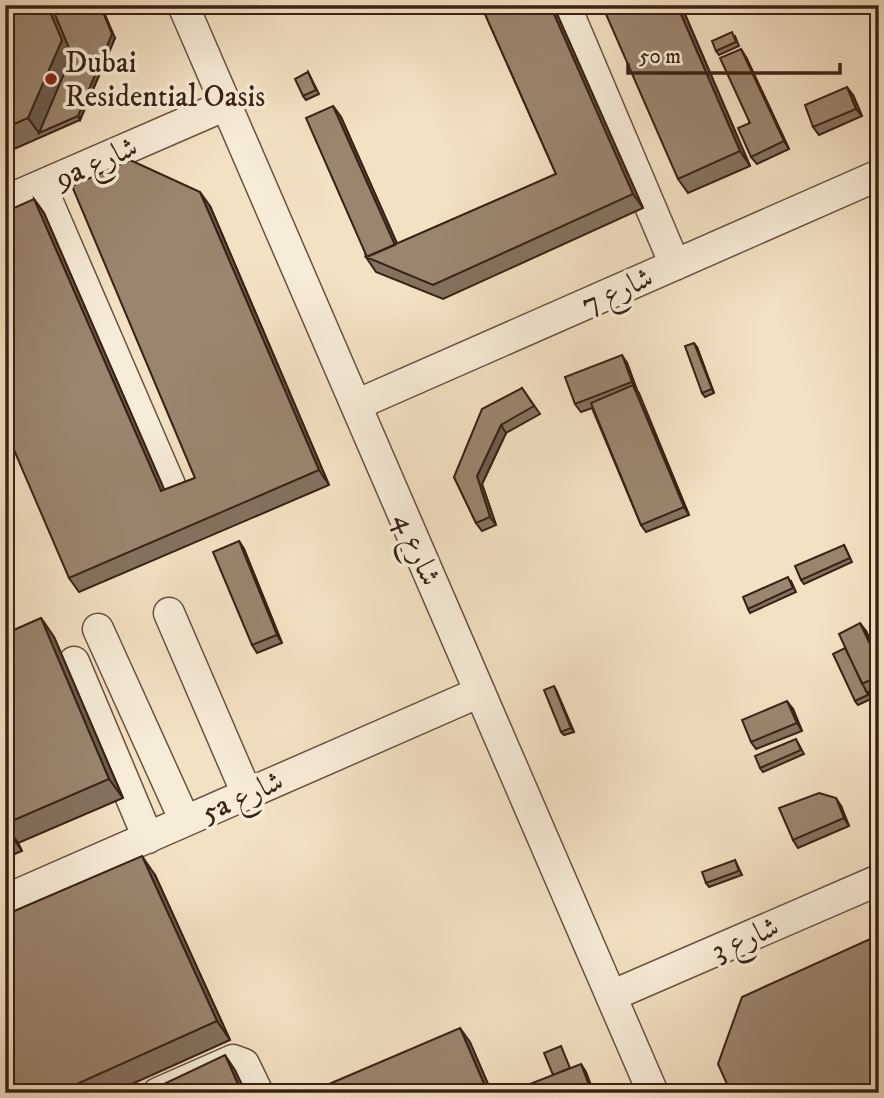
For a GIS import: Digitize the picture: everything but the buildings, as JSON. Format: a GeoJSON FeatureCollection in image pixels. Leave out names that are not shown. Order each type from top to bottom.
{"type":"FeatureCollection","features":[{"type":"Feature","properties":{"kind":"street","name":"شارع 4"},"geometry":{"type":"LineString","coordinates":[[183,5],[653,1093]]}},
{"type":"Feature","properties":{"kind":"street"},"geometry":{"type":"LineString","coordinates":[[565,5],[675,265]]}},
{"type":"Feature","properties":{"kind":"street","name":"9a شارع"},"geometry":{"type":"LineString","coordinates":[[5,201],[226,105]]}},
{"type":"Feature","properties":{"kind":"street","name":"شارع 7"},"geometry":{"type":"LineString","coordinates":[[356,405],[879,175]]}},
{"type":"Feature","properties":{"kind":"street"},"geometry":{"type":"LineString","coordinates":[[41,186],[170,485]]}},
{"type":"Feature","properties":{"kind":"street"},"geometry":{"type":"LineString","coordinates":[[169,613],[247,794]]}},
{"type":"Feature","properties":{"kind":"street"},"geometry":{"type":"LineString","coordinates":[[98,629],[185,821]]}},
{"type":"Feature","properties":{"kind":"street"},"geometry":{"type":"LineString","coordinates":[[74,662],[148,838]]}},
{"type":"Feature","properties":{"kind":"street","name":"5a شارع"},"geometry":{"type":"LineString","coordinates":[[5,900],[480,692]]}},
{"type":"Feature","properties":{"kind":"street","name":"شارع 3"},"geometry":{"type":"LineString","coordinates":[[611,996],[879,880]]}},
{"type":"Feature","properties":{"kind":"street"},"geometry":{"type":"LineString","coordinates":[[158,1093],[233,1060],[244,1064],[258,1093]]}},
{"type":"Feature","properties":{"kind":"place","name":"Dubai Residential Oasis"},"geometry":{"type":"Point","coordinates":[51,79]}}]}
